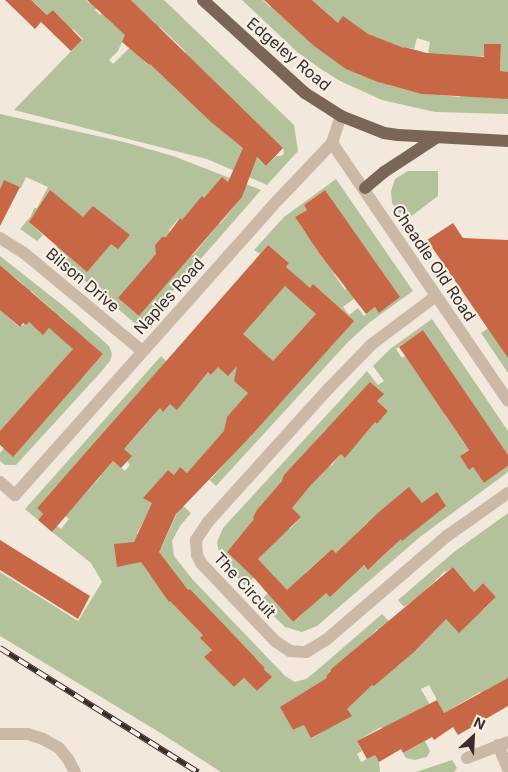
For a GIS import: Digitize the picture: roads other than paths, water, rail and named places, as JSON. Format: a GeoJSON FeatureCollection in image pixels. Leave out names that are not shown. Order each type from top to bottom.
{"type":"FeatureCollection","features":[{"type":"Feature","properties":{"kind":"main road","name":"Edgeley Road"},"geometry":{"type":"LineString","coordinates":[[203,0],[298,88],[342,116],[384,133],[436,138],[508,141]]}},
{"type":"Feature","properties":{"kind":"main road"},"geometry":{"type":"LineString","coordinates":[[364,188],[384,172],[436,138]]}},
{"type":"Feature","properties":{"kind":"street","name":"Naples Road"},"geometry":{"type":"LineString","coordinates":[[0,482],[14,495],[332,142],[342,116]]}},
{"type":"Feature","properties":{"kind":"street","name":"Cheadle Old Road"},"geometry":{"type":"LineString","coordinates":[[332,142],[508,401]]}},
{"type":"Feature","properties":{"kind":"street","name":"Bilson Drive"},"geometry":{"type":"LineString","coordinates":[[0,238],[24,252],[142,352]]}},
{"type":"Feature","properties":{"kind":"street","name":"The Circuit"},"geometry":{"type":"LineString","coordinates":[[436,296],[372,344],[329,388],[208,522],[196,540],[197,555],[201,563],[275,641],[290,650],[306,652],[326,640],[447,536],[508,493]]}},
{"type":"Feature","properties":{"kind":"street"},"geometry":{"type":"LineString","coordinates":[[0,734],[28,734],[42,739],[58,748],[75,772]]}},
{"type":"Feature","properties":{"kind":"street"},"geometry":{"type":"LineString","coordinates":[[467,758],[503,743],[508,768]]}},
{"type":"Feature","properties":{"kind":"railway"},"geometry":{"type":"LineString","coordinates":[[0,648],[198,772]]}}]}
